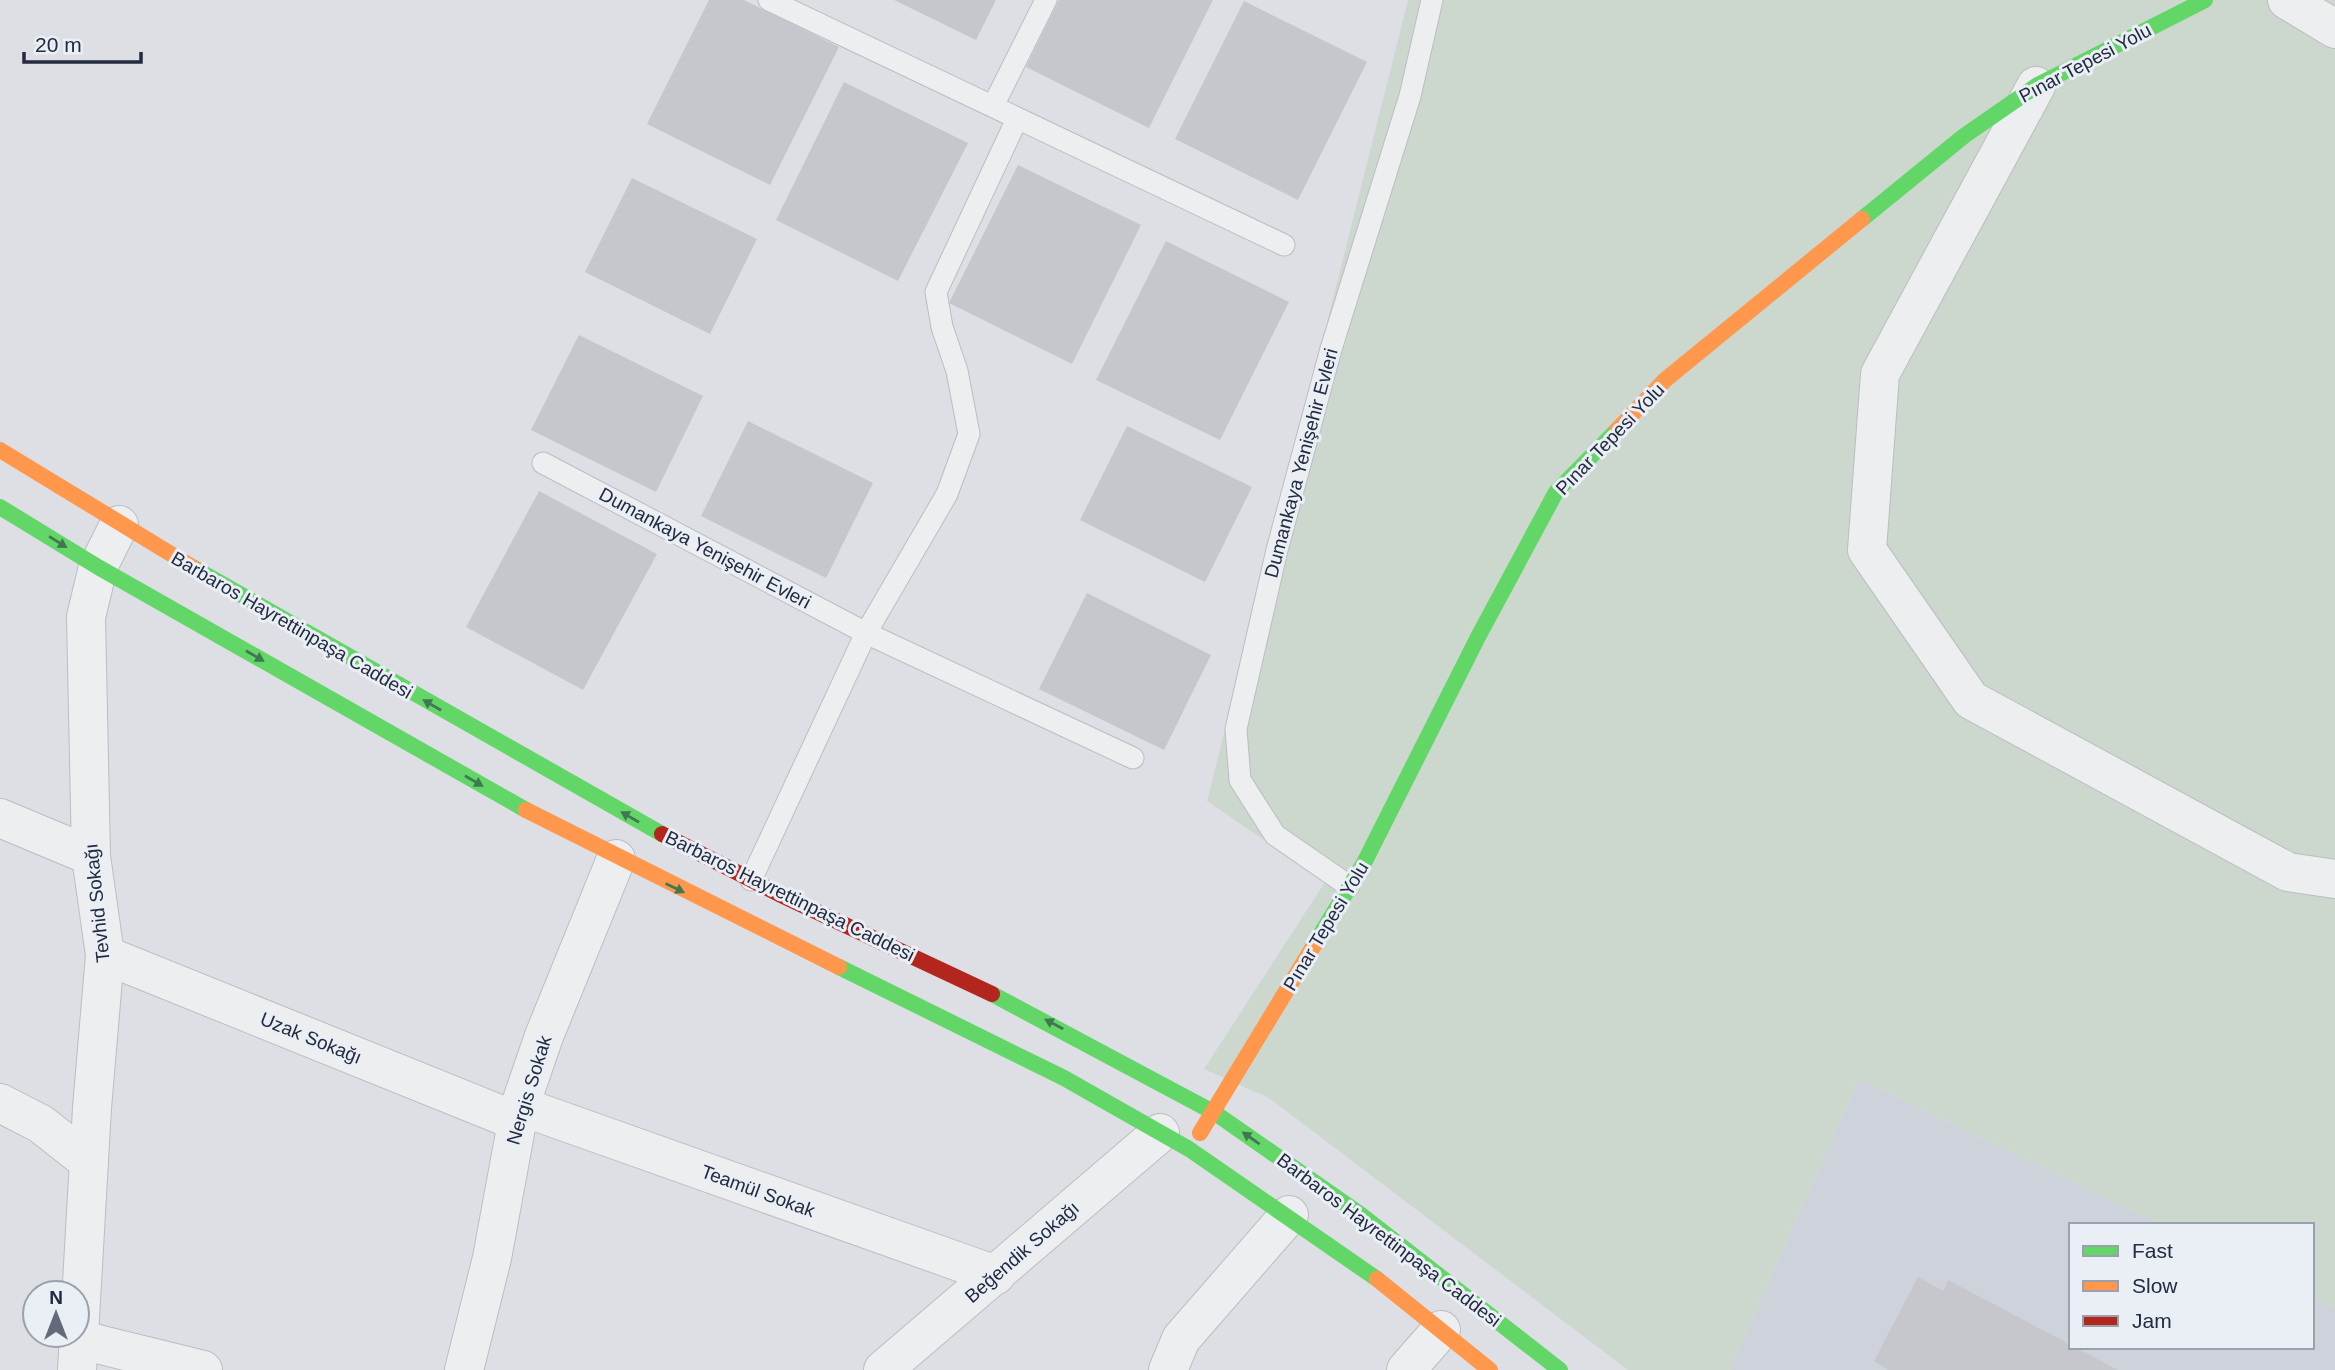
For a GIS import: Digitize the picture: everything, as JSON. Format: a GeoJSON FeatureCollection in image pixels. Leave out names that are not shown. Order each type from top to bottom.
{"type":"FeatureCollection","features":[{"type":"Feature","properties":{"kind":"street","name":"Pınar Tepesi Yolu"},"geometry":{"type":"LineString","coordinates":[[1175,1141],[1215,1113],[1349,886],[1556,492],[1665,380],[1964,136],[2036,86],[2206,0]]}},
{"type":"Feature","properties":{"kind":"street"},"geometry":{"type":"LineString","coordinates":[[2287,0],[2335,29]]}},
{"type":"Feature","properties":{"kind":"street"},"geometry":{"type":"LineString","coordinates":[[2036,86],[1880,374],[1867,550],[1971,700],[2288,872],[2335,879]]}},
{"type":"Feature","properties":{"kind":"street","name":"Barbaros Hayrettinpaşa Caddesi"},"geometry":{"type":"LineString","coordinates":[[0,450],[119,525],[650,828],[751,880],[1003,998],[1120,1059],[1215,1113],[1360,1214],[1560,1370]]}},
{"type":"Feature","properties":{"kind":"street","name":"Barbaros Hayrettinpaşa Caddesi"},"geometry":{"type":"LineString","coordinates":[[0,506],[98,567],[616,859],[1063,1078],[1175,1141],[1289,1215],[1365,1269],[1490,1370]]}},
{"type":"Feature","properties":{"kind":"street","name":"Tevhid Sokağı"},"geometry":{"type":"LineString","coordinates":[[77,1354],[105,955],[91,856],[86,617],[98,567],[119,525]]}},
{"type":"Feature","properties":{"kind":"street"},"geometry":{"type":"LineString","coordinates":[[0,818],[91,856]]}},
{"type":"Feature","properties":{"kind":"street","name":"Nergis Sokak"},"geometry":{"type":"LineString","coordinates":[[464,1370],[492,1258],[518,1114],[544,1036],[616,859]]}},
{"type":"Feature","properties":{"kind":"street","name":"Uzak Sokağı"},"geometry":{"type":"LineString","coordinates":[[105,955],[518,1114]]}},
{"type":"Feature","properties":{"kind":"street"},"geometry":{"type":"LineString","coordinates":[[0,1103],[41,1124],[89,1162]]}},
{"type":"Feature","properties":{"kind":"street","name":"Teamül Sokak"},"geometry":{"type":"LineString","coordinates":[[518,1114],[996,1275]]}},
{"type":"Feature","properties":{"kind":"street","name":"Beğendik Sokağı"},"geometry":{"type":"LineString","coordinates":[[883,1370],[996,1275],[1175,1141]]}},
{"type":"Feature","properties":{"kind":"street"},"geometry":{"type":"LineString","coordinates":[[1168,1370],[1181,1339],[1289,1215]]}},
{"type":"Feature","properties":{"kind":"street"},"geometry":{"type":"LineString","coordinates":[[1406,1370],[1441,1330]]}},
{"type":"Feature","properties":{"kind":"street"},"geometry":{"type":"LineString","coordinates":[[77,1354],[203,1370]]}},
{"type":"Feature","properties":{"kind":"lane"},"geometry":{"type":"LineString","coordinates":[[769,0],[1284,245]]}},
{"type":"Feature","properties":{"kind":"lane"},"geometry":{"type":"LineString","coordinates":[[993,106],[1046,0]]}},
{"type":"Feature","properties":{"kind":"lane","name":"Dumankaya Yenişehir Evleri"},"geometry":{"type":"LineString","coordinates":[[1349,886],[1275,835],[1240,780],[1236,729],[1280,537],[1331,349],[1410,96],[1432,0]]}},
{"type":"Feature","properties":{"kind":"lane"},"geometry":{"type":"LineString","coordinates":[[751,880],[866,634],[947,494],[969,434],[957,370],[942,327],[936,292],[1017,119]]}},
{"type":"Feature","properties":{"kind":"lane","name":"Dumankaya Yenişehir Evleri"},"geometry":{"type":"LineString","coordinates":[[543,463],[866,634],[1133,758]]}},
{"type":"Feature","properties":{"kind":"shaded area"},"geometry":{"type":"Polygon","coordinates":[[[1408,0],[2335,0],[2335,1309],[2314,1299],[2314,1223],[2157,1223],[1859,1079],[1730,1370],[1628,1370],[1269,1098],[1204,1069],[1325,882],[1207,801],[1408,0]]]}},
{"type":"Feature","properties":{"kind":"shaded area"},"geometry":{"type":"Polygon","coordinates":[[[1859,1079],[2157,1223],[2069,1223],[2069,1349],[2314,1349],[2314,1299],[2335,1309],[2335,1370],[1730,1370],[1859,1079]]]}},
{"type":"Feature","properties":{"kind":"building"},"geometry":{"type":"Polygon","coordinates":[[[709,0],[744,0],[839,47],[770,185],[647,124],[709,0]]]}},
{"type":"Feature","properties":{"kind":"building"},"geometry":{"type":"Polygon","coordinates":[[[894,0],[996,0],[976,40],[894,0]]]}},
{"type":"Feature","properties":{"kind":"building"},"geometry":{"type":"Polygon","coordinates":[[[1059,0],[1213,0],[1149,128],[1026,67],[1059,0]]]}},
{"type":"Feature","properties":{"kind":"building"},"geometry":{"type":"Polygon","coordinates":[[[1244,1],[1367,62],[1298,200],[1175,139],[1244,1]]]}},
{"type":"Feature","properties":{"kind":"building"},"geometry":{"type":"Polygon","coordinates":[[[844,82],[968,143],[898,281],[776,220],[844,82]]]}},
{"type":"Feature","properties":{"kind":"building"},"geometry":{"type":"Polygon","coordinates":[[[1018,165],[1141,225],[1072,364],[949,303],[1018,165]]]}},
{"type":"Feature","properties":{"kind":"building"},"geometry":{"type":"Polygon","coordinates":[[[632,178],[757,239],[710,334],[585,272],[632,178]]]}},
{"type":"Feature","properties":{"kind":"building"},"geometry":{"type":"Polygon","coordinates":[[[1166,241],[1289,302],[1220,440],[1096,380],[1166,241]]]}},
{"type":"Feature","properties":{"kind":"building"},"geometry":{"type":"Polygon","coordinates":[[[579,335],[703,396],[656,492],[531,430],[579,335]]]}},
{"type":"Feature","properties":{"kind":"building"},"geometry":{"type":"Polygon","coordinates":[[[748,421],[873,483],[826,578],[701,516],[748,421]]]}},
{"type":"Feature","properties":{"kind":"building"},"geometry":{"type":"Polygon","coordinates":[[[1127,426],[1252,487],[1205,582],[1080,520],[1127,426]]]}},
{"type":"Feature","properties":{"kind":"building"},"geometry":{"type":"Polygon","coordinates":[[[539,491],[657,554],[583,690],[466,627],[539,491]]]}},
{"type":"Feature","properties":{"kind":"building"},"geometry":{"type":"Polygon","coordinates":[[[1087,593],[1211,655],[1164,750],[1039,689],[1087,593]]]}},
{"type":"Feature","properties":{"kind":"building"},"geometry":{"type":"Polygon","coordinates":[[[1918,1277],[1943,1291],[1948,1280],[2069,1344],[2069,1349],[2078,1349],[2118,1370],[1888,1370],[1874,1361],[1918,1277]]]}},
{"type":"Feature","properties":{"kind":"traffic: fast"},"geometry":{"type":"LineString","coordinates":[[1862,219],[1964,136],[2036,86],[2205,0]]}},
{"type":"Feature","properties":{"kind":"traffic: fast"},"geometry":{"type":"LineString","coordinates":[[1316,942],[1364,863],[1478,637],[1556,492],[1617,430]]}},
{"type":"Feature","properties":{"kind":"traffic: fast"},"geometry":{"type":"LineString","coordinates":[[0,507],[98,567],[526,810]]}},
{"type":"Feature","properties":{"kind":"traffic: fast"},"geometry":{"type":"LineString","coordinates":[[194,568],[662,834]]}},
{"type":"Feature","properties":{"kind":"traffic: fast"},"geometry":{"type":"LineString","coordinates":[[839,967],[1064,1078],[1189,1149],[1377,1279]]}},
{"type":"Feature","properties":{"kind":"traffic: fast"},"geometry":{"type":"LineString","coordinates":[[992,994],[1215,1113],[1360,1214],[1560,1370]]}},
{"type":"Feature","properties":{"kind":"traffic: slow"},"geometry":{"type":"LineString","coordinates":[[1617,430],[1665,380],[1862,219]]}},
{"type":"Feature","properties":{"kind":"traffic: slow"},"geometry":{"type":"LineString","coordinates":[[0,450],[194,568]]}},
{"type":"Feature","properties":{"kind":"traffic: slow"},"geometry":{"type":"LineString","coordinates":[[526,810],[839,967]]}},
{"type":"Feature","properties":{"kind":"traffic: slow"},"geometry":{"type":"LineString","coordinates":[[1200,1133],[1316,942]]}},
{"type":"Feature","properties":{"kind":"traffic: slow"},"geometry":{"type":"LineString","coordinates":[[1377,1279],[1490,1370]]}},
{"type":"Feature","properties":{"kind":"traffic: jam"},"geometry":{"type":"LineString","coordinates":[[662,834],[779,894],[992,994]]}}]}
